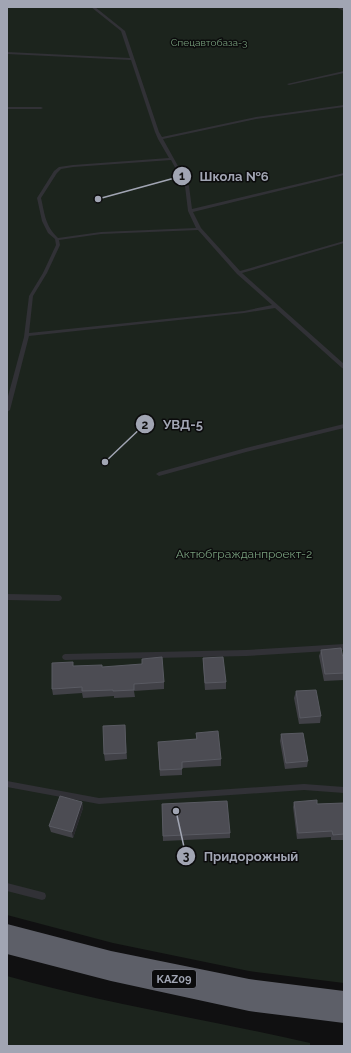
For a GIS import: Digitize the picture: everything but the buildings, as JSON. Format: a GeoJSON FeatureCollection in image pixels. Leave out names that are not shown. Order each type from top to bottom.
{"type":"FeatureCollection","features":[{"type":"Feature","properties":{"kind":"highway","name":"KAZ09"},"geometry":{"type":"LineString","coordinates":[[7,939],[111,966],[249,995],[344,1008]]}},
{"type":"Feature","properties":{"kind":"lane"},"geometry":{"type":"LineString","coordinates":[[93,7],[123,31],[156,132],[187,186],[190,211],[200,229],[240,273],[344,367]]}},
{"type":"Feature","properties":{"kind":"lane"},"geometry":{"type":"LineString","coordinates":[[337,7],[344,10]]}},
{"type":"Feature","properties":{"kind":"lane"},"geometry":{"type":"LineString","coordinates":[[7,53],[133,58]]}},
{"type":"Feature","properties":{"kind":"lane"},"geometry":{"type":"LineString","coordinates":[[289,84],[344,72]]}},
{"type":"Feature","properties":{"kind":"lane"},"geometry":{"type":"LineString","coordinates":[[160,139],[256,118],[344,106]]}},
{"type":"Feature","properties":{"kind":"lane"},"geometry":{"type":"LineString","coordinates":[[7,108],[41,108]]}},
{"type":"Feature","properties":{"kind":"lane"},"geometry":{"type":"LineString","coordinates":[[7,410],[26,335],[31,296],[45,273],[58,245],[44,222],[39,198],[55,172],[60,168],[73,166],[172,159]]}},
{"type":"Feature","properties":{"kind":"lane"},"geometry":{"type":"LineString","coordinates":[[190,211],[344,174]]}},
{"type":"Feature","properties":{"kind":"lane"},"geometry":{"type":"LineString","coordinates":[[56,240],[101,233],[200,229]]}},
{"type":"Feature","properties":{"kind":"lane"},"geometry":{"type":"LineString","coordinates":[[240,273],[344,242]]}},
{"type":"Feature","properties":{"kind":"lane"},"geometry":{"type":"LineString","coordinates":[[26,335],[244,312],[276,306]]}},
{"type":"Feature","properties":{"kind":"lane"},"geometry":{"type":"LineString","coordinates":[[336,360],[344,358]]}},
{"type":"Feature","properties":{"kind":"lane"},"geometry":{"type":"LineString","coordinates":[[159,474],[246,450],[344,426]]}},
{"type":"Feature","properties":{"kind":"lane"},"geometry":{"type":"LineString","coordinates":[[7,597],[59,598]]}},
{"type":"Feature","properties":{"kind":"lane"},"geometry":{"type":"LineString","coordinates":[[65,657],[246,653],[344,647]]}},
{"type":"Feature","properties":{"kind":"lane"},"geometry":{"type":"LineString","coordinates":[[7,784],[99,801],[304,787],[344,790]]}},
{"type":"Feature","properties":{"kind":"lane"},"geometry":{"type":"LineString","coordinates":[[7,887],[42,896]]}},
{"type":"Feature","properties":{"kind":"green space"},"geometry":{"type":"Polygon","coordinates":[[[7,7],[344,7],[344,983],[249,971],[113,943],[7,915],[7,7]]]}},
{"type":"Feature","properties":{"kind":"green space"},"geometry":{"type":"Polygon","coordinates":[[[7,976],[82,995],[310,1043],[310,1046],[7,1046],[7,976]]]}},
{"type":"Feature","properties":{"kind":"place","name":"Школа №6"},"geometry":{"type":"Point","coordinates":[98,199]}},
{"type":"Feature","properties":{"kind":"place","name":"УВД-5"},"geometry":{"type":"Point","coordinates":[105,462]}},
{"type":"Feature","properties":{"kind":"place","name":"Придорожный"},"geometry":{"type":"Point","coordinates":[176,811]}},
{"type":"Feature","properties":{"kind":"park label","name":"Спецавтобаза-3"},"geometry":{"type":"Point","coordinates":[209,42]}},
{"type":"Feature","properties":{"kind":"park label","name":"Актюбгражданпроект-2"},"geometry":{"type":"Point","coordinates":[244,554]}}]}
